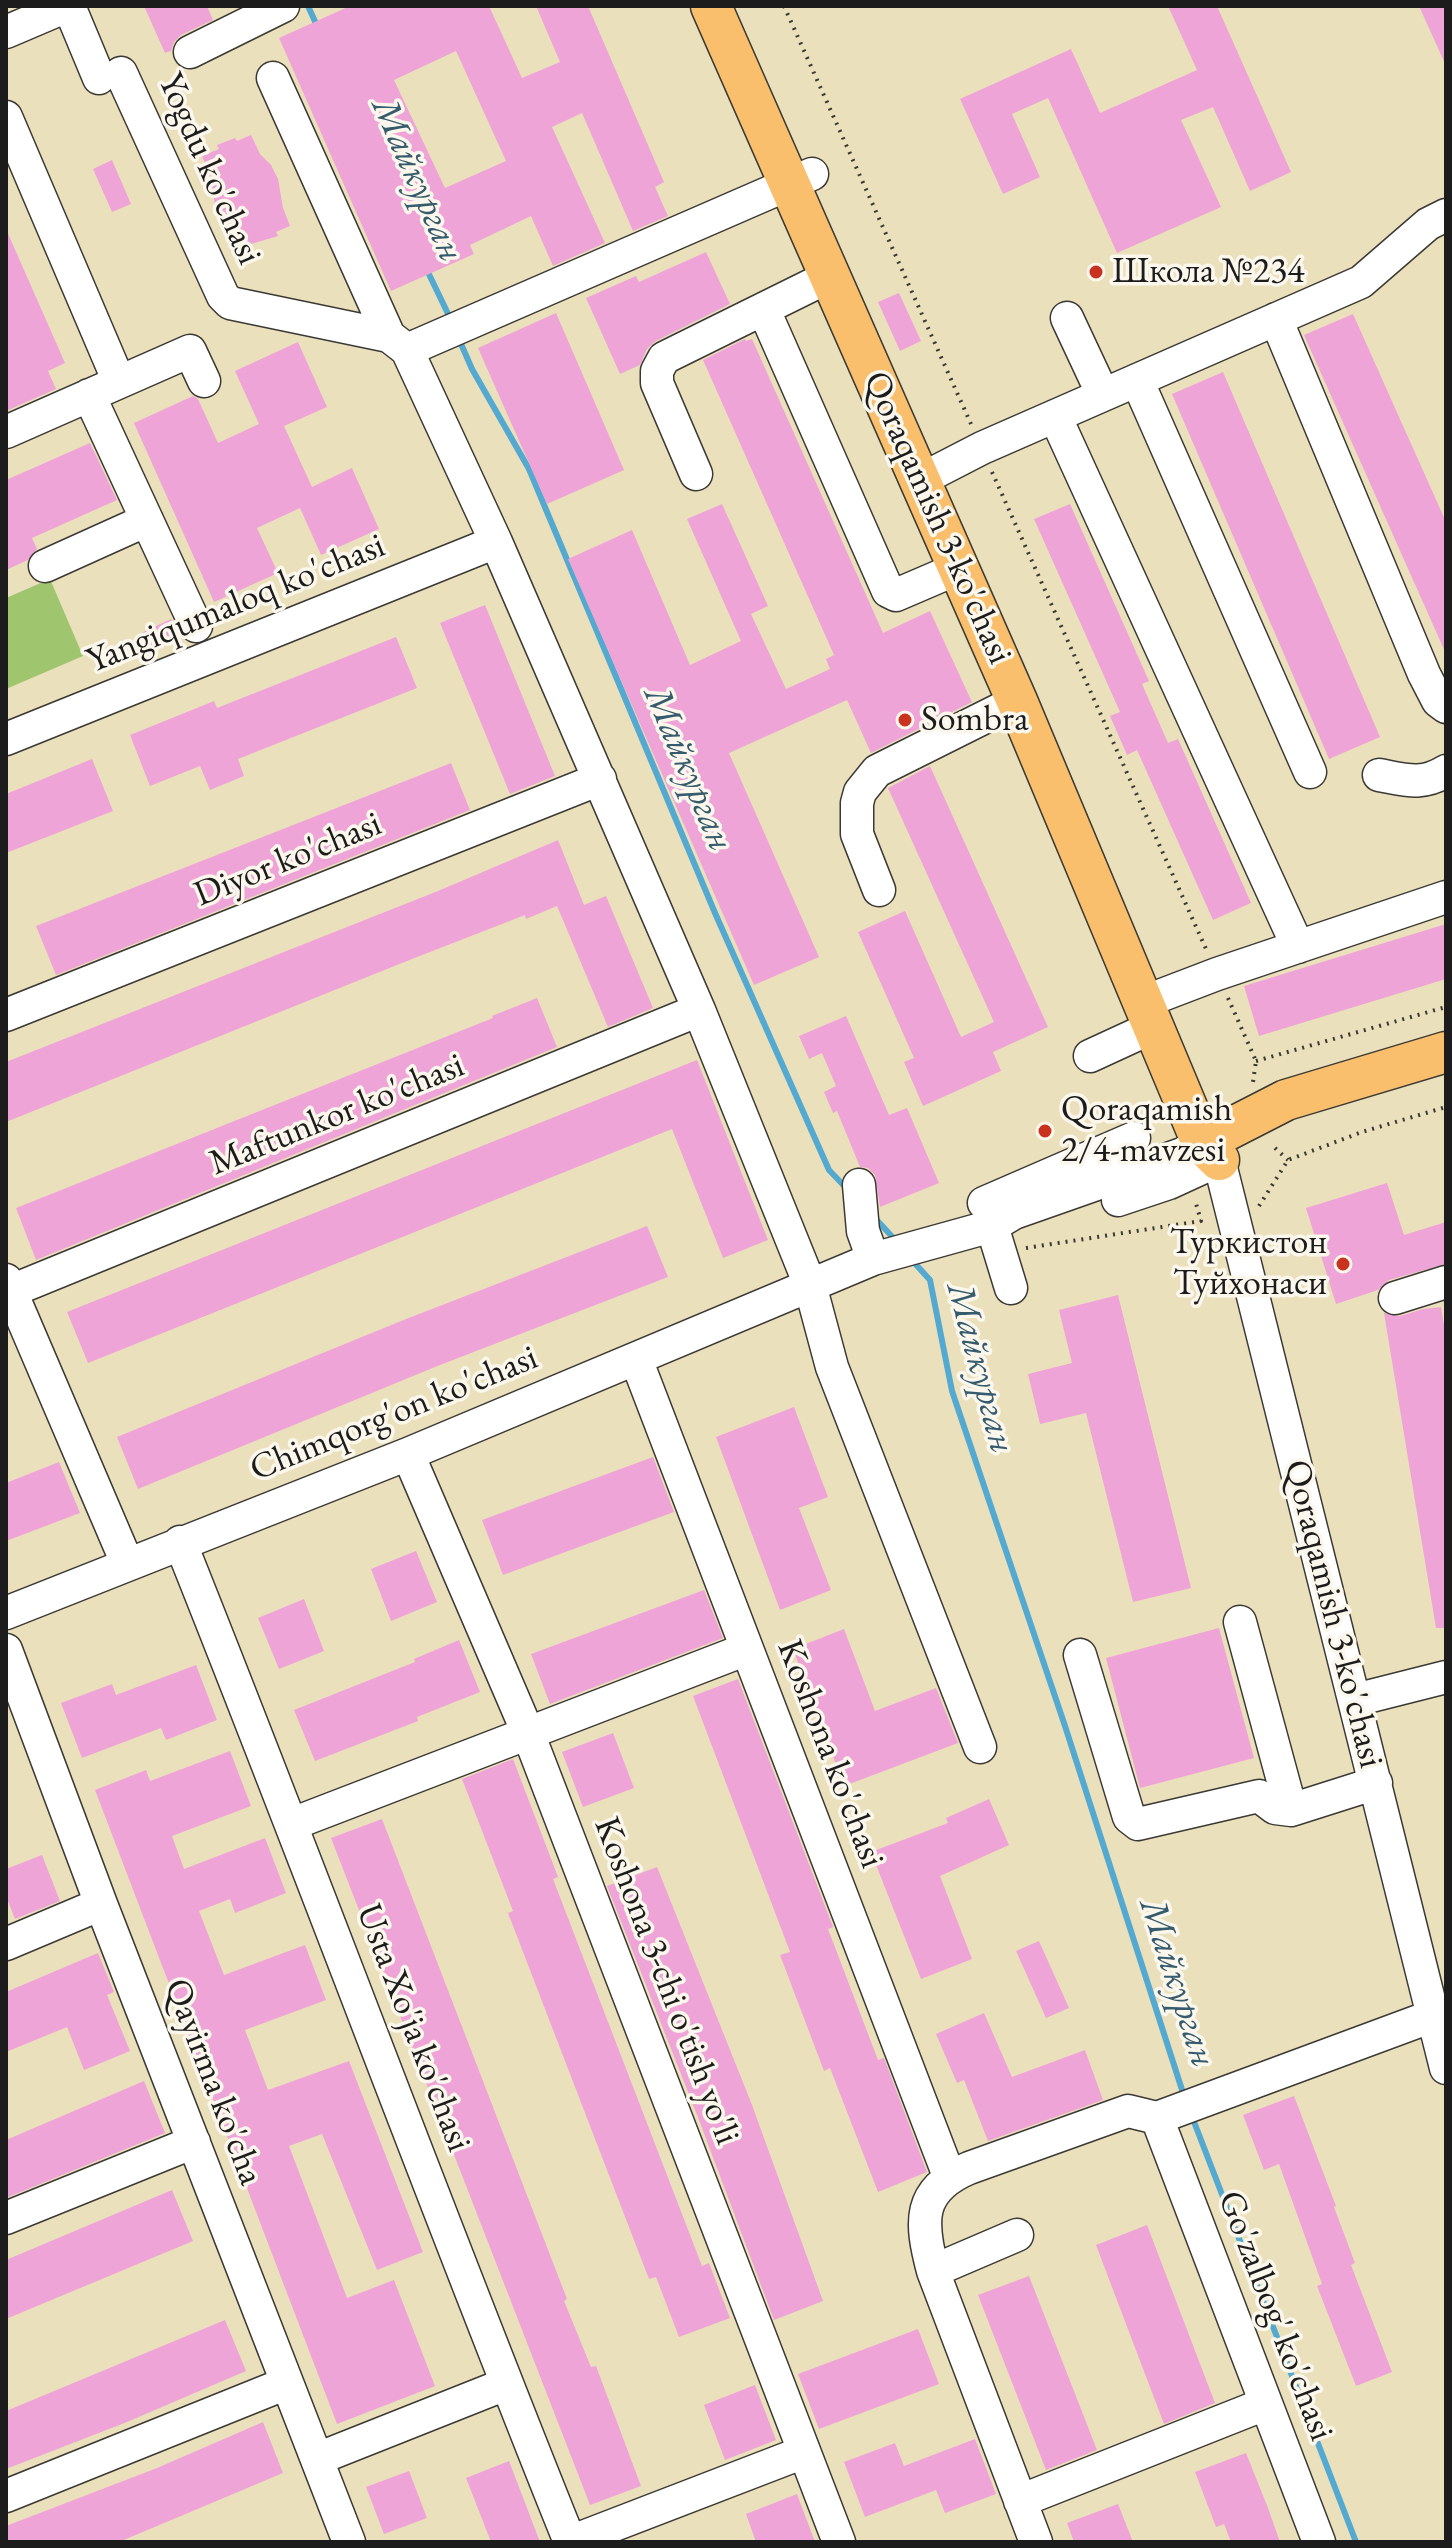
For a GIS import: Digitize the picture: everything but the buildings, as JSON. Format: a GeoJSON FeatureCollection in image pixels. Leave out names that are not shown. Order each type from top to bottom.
{"type":"FeatureCollection","features":[{"type":"Feature","properties":{"kind":"main road","name":"Qoraqamish 3-ko'chasi"},"geometry":{"type":"LineString","coordinates":[[711,6],[801,179],[931,474],[1158,1011]]}},
{"type":"Feature","properties":{"kind":"main road","name":"Qoraqamish 3-ko'chasi"},"geometry":{"type":"LineString","coordinates":[[738,6],[801,179],[830,276],[931,474],[959,568],[1017,701],[1158,1011],[1199,1082],[1209,1155]]}},
{"type":"Feature","properties":{"kind":"main road"},"geometry":{"type":"LineString","coordinates":[[1209,1155],[1286,1100],[1446,1052]]}},
{"type":"Feature","properties":{"kind":"main road"},"geometry":{"type":"LineString","coordinates":[[1209,1155],[1446,1077]]}},
{"type":"Feature","properties":{"kind":"street"},"geometry":{"type":"LineString","coordinates":[[6,32],[68,6]]}},
{"type":"Feature","properties":{"kind":"street","name":"Yogdu ko'chasi"},"geometry":{"type":"LineString","coordinates":[[68,6],[110,75],[223,296],[230,303],[398,343]]}},
{"type":"Feature","properties":{"kind":"street"},"geometry":{"type":"LineString","coordinates":[[190,52],[283,6]]}},
{"type":"Feature","properties":{"kind":"street"},"geometry":{"type":"LineString","coordinates":[[273,78],[496,542],[699,1010],[810,1285],[832,1367],[980,1747]]}},
{"type":"Feature","properties":{"kind":"street"},"geometry":{"type":"LineString","coordinates":[[6,117],[119,382]]}},
{"type":"Feature","properties":{"kind":"street"},"geometry":{"type":"LineString","coordinates":[[398,343],[801,179]]}},
{"type":"Feature","properties":{"kind":"street"},"geometry":{"type":"LineString","coordinates":[[931,474],[982,448],[1361,282],[1428,224],[1446,215]]}},
{"type":"Feature","properties":{"kind":"street"},"geometry":{"type":"LineString","coordinates":[[696,474],[657,383],[657,371],[664,358],[830,276]]}},
{"type":"Feature","properties":{"kind":"street"},"geometry":{"type":"LineString","coordinates":[[764,310],[888,591],[896,595],[959,568]]}},
{"type":"Feature","properties":{"kind":"street"},"geometry":{"type":"LineString","coordinates":[[1067,318],[1103,395]]}},
{"type":"Feature","properties":{"kind":"street"},"geometry":{"type":"LineString","coordinates":[[1276,319],[1424,674],[1438,701],[1446,707]]}},
{"type":"Feature","properties":{"kind":"street"},"geometry":{"type":"LineString","coordinates":[[6,432],[190,351],[204,381]]}},
{"type":"Feature","properties":{"kind":"street"},"geometry":{"type":"LineString","coordinates":[[1137,380],[1310,772]]}},
{"type":"Feature","properties":{"kind":"street"},"geometry":{"type":"LineString","coordinates":[[89,395],[196,626]]}},
{"type":"Feature","properties":{"kind":"street"},"geometry":{"type":"LineString","coordinates":[[1055,416],[1298,947]]}},
{"type":"Feature","properties":{"kind":"street"},"geometry":{"type":"LineString","coordinates":[[45,566],[147,520]]}},
{"type":"Feature","properties":{"kind":"street","name":"Yangiqumaloq ko'chasi"},"geometry":{"type":"LineString","coordinates":[[6,739],[496,542]]}},
{"type":"Feature","properties":{"kind":"street"},"geometry":{"type":"LineString","coordinates":[[879,890],[857,834],[860,792],[877,771],[1017,701]]}},
{"type":"Feature","properties":{"kind":"street"},"geometry":{"type":"LineString","coordinates":[[1379,775],[1401,781],[1431,780],[1446,771]]}},
{"type":"Feature","properties":{"kind":"street","name":"Diyor ko'chasi"},"geometry":{"type":"LineString","coordinates":[[6,1015],[600,779]]}},
{"type":"Feature","properties":{"kind":"street"},"geometry":{"type":"LineString","coordinates":[[1090,1056],[1217,974],[1446,897]]}},
{"type":"Feature","properties":{"kind":"street","name":"Maftunkor ko'chasi"},"geometry":{"type":"LineString","coordinates":[[8,1288],[699,1010]]}},
{"type":"Feature","properties":{"kind":"street"},"geometry":{"type":"LineString","coordinates":[[992,1227],[1134,1138]]}},
{"type":"Feature","properties":{"kind":"street"},"geometry":{"type":"LineString","coordinates":[[992,1227],[1014,1213],[1158,1163],[1209,1155]]}},
{"type":"Feature","properties":{"kind":"street","name":"Qoraqamish 3-ko'chasi"},"geometry":{"type":"LineString","coordinates":[[1209,1155],[1440,2014],[1446,2068]]}},
{"type":"Feature","properties":{"kind":"street"},"geometry":{"type":"LineString","coordinates":[[859,1185],[863,1231],[895,1252]]}},
{"type":"Feature","properties":{"kind":"street"},"geometry":{"type":"LineString","coordinates":[[992,1227],[1011,1288]]}},
{"type":"Feature","properties":{"kind":"street","name":"Chimqorg'on ko'chasi"},"geometry":{"type":"LineString","coordinates":[[6,1613],[408,1454],[810,1285],[895,1252],[992,1227]]}},
{"type":"Feature","properties":{"kind":"street"},"geometry":{"type":"LineString","coordinates":[[1395,1298],[1446,1282]]}},
{"type":"Feature","properties":{"kind":"street"},"geometry":{"type":"LineString","coordinates":[[8,1288],[127,1563]]}},
{"type":"Feature","properties":{"kind":"street","name":"Koshona ko'chasi"},"geometry":{"type":"LineString","coordinates":[[636,1359],[949,2176]]}},
{"type":"Feature","properties":{"kind":"street","name":"Koshona 3-chi o'tish yo'li"},"geometry":{"type":"LineString","coordinates":[[408,1454],[528,1733],[839,2542]]}},
{"type":"Feature","properties":{"kind":"street","name":"Usta Xo'ja ko'chasi"},"geometry":{"type":"LineString","coordinates":[[180,1542],[570,2542]]}},
{"type":"Feature","properties":{"kind":"street"},"geometry":{"type":"LineString","coordinates":[[1240,1622],[1291,1810]]}},
{"type":"Feature","properties":{"kind":"street"},"geometry":{"type":"LineString","coordinates":[[292,1824],[747,1649]]}},
{"type":"Feature","properties":{"kind":"street","name":"Qayirma ko'cha"},"geometry":{"type":"LineString","coordinates":[[6,1650],[101,1904],[349,2542]]}},
{"type":"Feature","properties":{"kind":"street"},"geometry":{"type":"LineString","coordinates":[[1080,1655],[1129,1817],[1138,1824],[1259,1796],[1275,1808],[1291,1810],[1376,1783]]}},
{"type":"Feature","properties":{"kind":"street"},"geometry":{"type":"LineString","coordinates":[[1355,1700],[1446,1677]]}},
{"type":"Feature","properties":{"kind":"street"},"geometry":{"type":"LineString","coordinates":[[6,1944],[101,1904]]}},
{"type":"Feature","properties":{"kind":"street"},"geometry":{"type":"LineString","coordinates":[[1036,2542],[933,2271],[925,2241],[924,2221],[933,2191],[949,2176],[1128,2111],[1180,2109],[1440,2014]]}},
{"type":"Feature","properties":{"kind":"street","name":"Go'zalbog' ko'chasi"},"geometry":{"type":"LineString","coordinates":[[1180,2109],[1265,2404],[1319,2542]]}},
{"type":"Feature","properties":{"kind":"street"},"geometry":{"type":"LineString","coordinates":[[6,2218],[194,2142]]}},
{"type":"Feature","properties":{"kind":"street"},"geometry":{"type":"LineString","coordinates":[[933,2271],[1017,2235]]}},
{"type":"Feature","properties":{"kind":"street"},"geometry":{"type":"LineString","coordinates":[[6,2496],[287,2383]]}},
{"type":"Feature","properties":{"kind":"street"},"geometry":{"type":"LineString","coordinates":[[317,2459],[506,2384]]}},
{"type":"Feature","properties":{"kind":"street"},"geometry":{"type":"LineString","coordinates":[[1020,2501],[1265,2404]]}},
{"type":"Feature","properties":{"kind":"street"},"geometry":{"type":"LineString","coordinates":[[570,2542],[804,2452]]}},
{"type":"Feature","properties":{"kind":"path"},"geometry":{"type":"LineString","coordinates":[[784,6],[1256,1061],[1251,1093]]}},
{"type":"Feature","properties":{"kind":"path"},"geometry":{"type":"LineString","coordinates":[[1256,1061],[1446,1007]]}},
{"type":"Feature","properties":{"kind":"path"},"geometry":{"type":"LineString","coordinates":[[1257,1208],[1288,1160],[1362,1132],[1446,1107]]}},
{"type":"Feature","properties":{"kind":"path"},"geometry":{"type":"LineString","coordinates":[[1275,1148],[1288,1160]]}},
{"type":"Feature","properties":{"kind":"path"},"geometry":{"type":"LineString","coordinates":[[992,1227],[1201,1221],[1209,1155]]}},
{"type":"Feature","properties":{"kind":"green space"},"geometry":{"type":"Polygon","coordinates":[[[50,579],[83,656],[6,689],[6,598],[50,579]]]}},
{"type":"Feature","properties":{"kind":"waterway","name":"Майкурган"},"geometry":{"type":"LineString","coordinates":[[308,6],[318,28]]}},
{"type":"Feature","properties":{"kind":"waterway","name":"Майкурган"},"geometry":{"type":"LineString","coordinates":[[426,268],[451,320]]}},
{"type":"Feature","properties":{"kind":"waterway","name":"Майкурган"},"geometry":{"type":"LineString","coordinates":[[458,337],[472,369],[529,469],[715,913],[829,1170],[849,1191]]}},
{"type":"Feature","properties":{"kind":"waterway","name":"Майкурган"},"geometry":{"type":"LineString","coordinates":[[873,1216],[898,1243]]}},
{"type":"Feature","properties":{"kind":"waterway","name":"Майкурган"},"geometry":{"type":"LineString","coordinates":[[910,1258],[930,1280],[952,1391],[1065,1726],[1184,2096]]}},
{"type":"Feature","properties":{"kind":"waterway","name":"Майкурган"},"geometry":{"type":"LineString","coordinates":[[1191,2114],[1356,2542]]}},
{"type":"Feature","properties":{"kind":"place","name":"Школа №234"},"geometry":{"type":"Point","coordinates":[1096,272]}},
{"type":"Feature","properties":{"kind":"place","name":"Sombra"},"geometry":{"type":"Point","coordinates":[905,720]}},
{"type":"Feature","properties":{"kind":"place","name":"Qoraqamish 2/4-mavzesi"},"geometry":{"type":"Point","coordinates":[1045,1131]}},
{"type":"Feature","properties":{"kind":"place","name":"Туркистон Туйхонаси"},"geometry":{"type":"Point","coordinates":[1343,1264]}}]}
